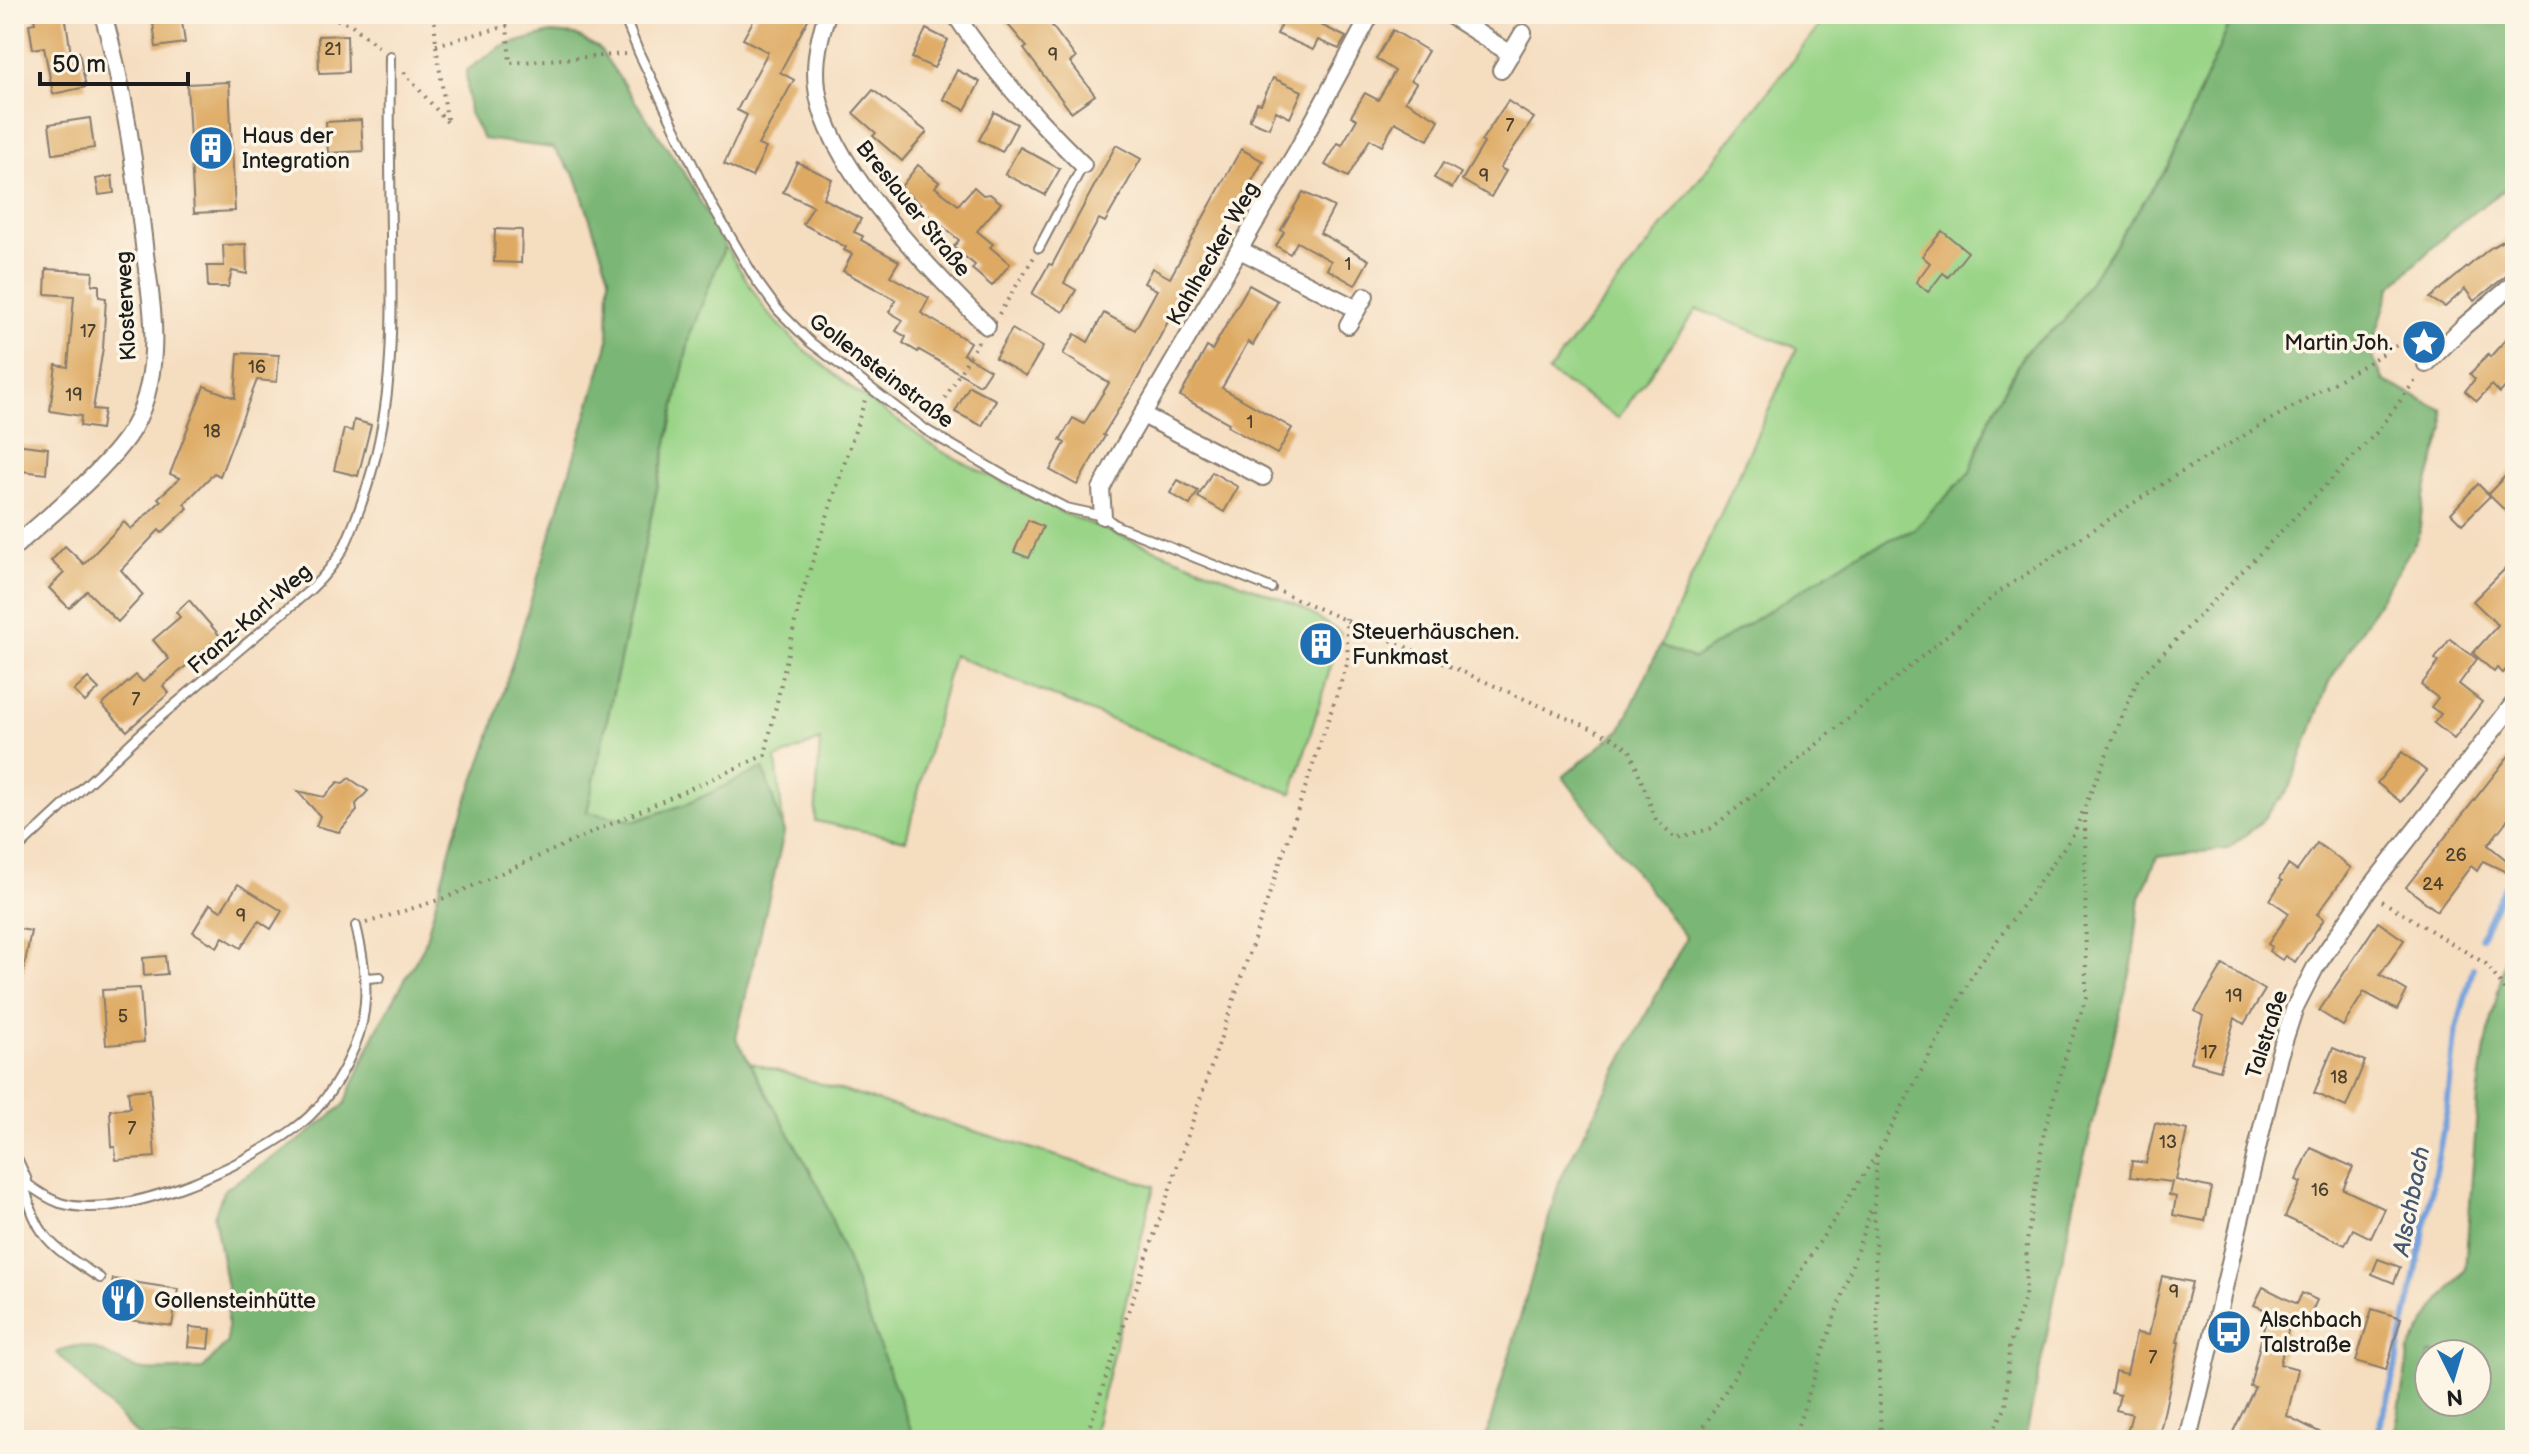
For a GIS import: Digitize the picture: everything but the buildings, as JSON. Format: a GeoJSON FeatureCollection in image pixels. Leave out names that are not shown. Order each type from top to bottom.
{"type":"FeatureCollection","features":[{"type":"Feature","properties":{"kind":"street","name":"Klosterweg"},"geometry":{"type":"LineString","coordinates":[[14,547],[105,462],[128,436],[142,410],[149,380],[154,350],[139,198],[128,129],[103,14]]}},
{"type":"Feature","properties":{"kind":"street","name":"Breslauer Straße"},"geometry":{"type":"LineString","coordinates":[[827,14],[817,45],[816,75],[819,101],[836,146],[911,246],[987,326]]}},
{"type":"Feature","properties":{"kind":"street"},"geometry":{"type":"LineString","coordinates":[[955,14],[1005,82],[1083,165]]}},
{"type":"Feature","properties":{"kind":"street","name":"Kahlhecker Weg"},"geometry":{"type":"LineString","coordinates":[[1103,516],[1101,489],[1240,250],[1371,14]]}},
{"type":"Feature","properties":{"kind":"street"},"geometry":{"type":"LineString","coordinates":[[1448,14],[1511,54]]}},
{"type":"Feature","properties":{"kind":"street"},"geometry":{"type":"LineString","coordinates":[[1501,70],[1523,33]]}},
{"type":"Feature","properties":{"kind":"street"},"geometry":{"type":"LineString","coordinates":[[1240,250],[1361,302],[1348,325]]}},
{"type":"Feature","properties":{"kind":"street"},"geometry":{"type":"LineString","coordinates":[[2426,364],[2464,326],[2515,283]]}},
{"type":"Feature","properties":{"kind":"street"},"geometry":{"type":"LineString","coordinates":[[1143,415],[1263,477]]}},
{"type":"Feature","properties":{"kind":"street","name":"Talstraße"},"geometry":{"type":"LineString","coordinates":[[2188,1440],[2279,1056],[2295,1007],[2315,968],[2367,892],[2515,702]]}},
{"type":"Feature","properties":{"kind":"street"},"geometry":{"type":"LineString","coordinates":[[14,1161],[23,1181]]}},
{"type":"Feature","properties":{"kind":"lane","name":"Gollensteinstraße"},"geometry":{"type":"LineString","coordinates":[[623,14],[713,207],[756,280],[778,310],[810,342],[926,430],[1008,478],[1066,508],[1103,516],[1117,526],[1271,588]]}},
{"type":"Feature","properties":{"kind":"lane","name":"Franz-Karl-Weg"},"geometry":{"type":"LineString","coordinates":[[14,852],[147,728],[311,589],[334,567],[350,536],[377,461],[386,415],[392,347],[390,56]]}},
{"type":"Feature","properties":{"kind":"lane"},"geometry":{"type":"LineString","coordinates":[[1039,248],[1083,165]]}},
{"type":"Feature","properties":{"kind":"lane"},"geometry":{"type":"LineString","coordinates":[[23,1181],[49,1198],[81,1207],[111,1205],[177,1189],[222,1170],[295,1129],[331,1090],[348,1061],[364,1019],[367,978],[356,926]]}},
{"type":"Feature","properties":{"kind":"lane"},"geometry":{"type":"LineString","coordinates":[[367,978],[380,977]]}},
{"type":"Feature","properties":{"kind":"lane"},"geometry":{"type":"LineString","coordinates":[[23,1181],[34,1222],[58,1251],[100,1278]]}},
{"type":"Feature","properties":{"kind":"path"},"geometry":{"type":"LineString","coordinates":[[322,14],[352,25],[390,56],[447,122],[434,14]]}},
{"type":"Feature","properties":{"kind":"path"},"geometry":{"type":"LineString","coordinates":[[436,45],[507,26],[510,63],[639,53]]}},
{"type":"Feature","properties":{"kind":"path"},"geometry":{"type":"LineString","coordinates":[[926,430],[987,326],[1004,307],[1039,248]]}},
{"type":"Feature","properties":{"kind":"path"},"geometry":{"type":"LineString","coordinates":[[1271,588],[1346,618],[1611,737],[1630,750],[1656,820],[1676,838],[1710,829],[1792,765],[1999,592],[2173,477],[2420,332],[2464,326]]}},
{"type":"Feature","properties":{"kind":"path"},"geometry":{"type":"LineString","coordinates":[[1696,1440],[1755,1341],[1877,1154],[1973,974],[2073,835],[2138,679],[2376,433],[2426,364]]}},
{"type":"Feature","properties":{"kind":"path"},"geometry":{"type":"LineString","coordinates":[[356,926],[448,897],[765,755],[800,600],[869,386]]}},
{"type":"Feature","properties":{"kind":"path"},"geometry":{"type":"LineString","coordinates":[[1085,1440],[1348,661],[1346,618]]}},
{"type":"Feature","properties":{"kind":"path"},"geometry":{"type":"LineString","coordinates":[[1988,1440],[2006,1407],[2009,1347],[2025,1298],[2027,1242],[2044,1132],[2086,999],[2085,805]]}},
{"type":"Feature","properties":{"kind":"path"},"geometry":{"type":"LineString","coordinates":[[2367,892],[2486,964],[2508,994],[2515,1011]]}},
{"type":"Feature","properties":{"kind":"path"},"geometry":{"type":"LineString","coordinates":[[1877,1154],[1874,1203],[1881,1440]]}},
{"type":"Feature","properties":{"kind":"path"},"geometry":{"type":"LineString","coordinates":[[1793,1440],[1874,1203]]}},
{"type":"Feature","properties":{"kind":"green space"},"geometry":{"type":"Polygon","coordinates":[[[1829,14],[2234,14],[2168,165],[2063,322],[2024,352],[1989,419],[1970,472],[1914,530],[1864,550],[1693,660],[1660,646],[1797,348],[1697,309],[1618,418],[1548,372],[1829,14]]]}},
{"type":"Feature","properties":{"kind":"green space"},"geometry":{"type":"Polygon","coordinates":[[[2234,14],[2515,14],[2515,182],[2454,227],[2391,287],[2370,352],[2384,381],[2443,410],[2444,428],[2423,500],[2419,536],[2329,682],[2289,789],[2258,825],[2227,849],[2157,857],[2140,898],[2132,965],[2079,1179],[2025,1440],[1485,1440],[1560,1179],[1686,938],[1563,777],[1621,729],[1660,646],[1693,659],[1864,550],[1914,530],[1970,472],[1989,419],[2025,352],[2063,322],[2168,165],[2234,14]]]}},
{"type":"Feature","properties":{"kind":"green space"},"geometry":{"type":"Polygon","coordinates":[[[551,33],[575,35],[599,48],[685,174],[725,246],[691,332],[587,812],[635,821],[689,803],[763,768],[784,833],[736,1038],[820,1189],[915,1440],[142,1440],[57,1353],[79,1346],[89,1347],[139,1369],[203,1369],[227,1343],[227,1288],[214,1216],[224,1190],[301,1139],[344,1105],[376,1031],[424,946],[454,835],[488,743],[608,344],[609,276],[576,177],[553,148],[483,139],[469,113],[466,71],[502,46],[551,33]]]}},
{"type":"Feature","properties":{"kind":"green space"},"geometry":{"type":"Polygon","coordinates":[[[725,246],[766,311],[801,347],[855,391],[941,451],[1063,513],[1297,605],[1341,633],[1292,794],[953,655],[906,840],[815,821],[820,740],[776,759],[784,833],[763,769],[689,803],[634,821],[587,813],[691,332],[725,246]]]}},
{"type":"Feature","properties":{"kind":"green space"},"geometry":{"type":"Polygon","coordinates":[[[2515,914],[2515,1440],[2394,1440],[2409,1351],[2413,1344],[2413,1418],[2493,1418],[2493,1338],[2417,1338],[2435,1307],[2465,1270],[2484,1054],[2515,914]]]}},
{"type":"Feature","properties":{"kind":"green space"},"geometry":{"type":"Polygon","coordinates":[[[749,1062],[1154,1186],[1092,1440],[913,1439],[820,1189],[749,1062]]]}},
{"type":"Feature","properties":{"kind":"waterway","name":"Alschbach"},"geometry":{"type":"LineString","coordinates":[[2481,937],[2504,887],[2515,877]]}},
{"type":"Feature","properties":{"kind":"waterway","name":"Alschbach"},"geometry":{"type":"LineString","coordinates":[[2374,1440],[2388,1400],[2415,1277],[2447,1110],[2455,1036],[2473,968]]}},
{"type":"Feature","properties":{"kind":"place","name":"Haus der Integration"},"geometry":{"type":"Point","coordinates":[211,148]}},
{"type":"Feature","properties":{"kind":"place","name":"Martin Joh."},"geometry":{"type":"Point","coordinates":[2424,342]}},
{"type":"Feature","properties":{"kind":"place","name":"Steuerhäuschen. Funkmast"},"geometry":{"type":"Point","coordinates":[1321,644]}},
{"type":"Feature","properties":{"kind":"place","name":"Gollensteinhütte"},"geometry":{"type":"Point","coordinates":[123,1300]}},
{"type":"Feature","properties":{"kind":"place","name":"Alschbach Talstraße"},"geometry":{"type":"Point","coordinates":[2229,1332]}}]}
